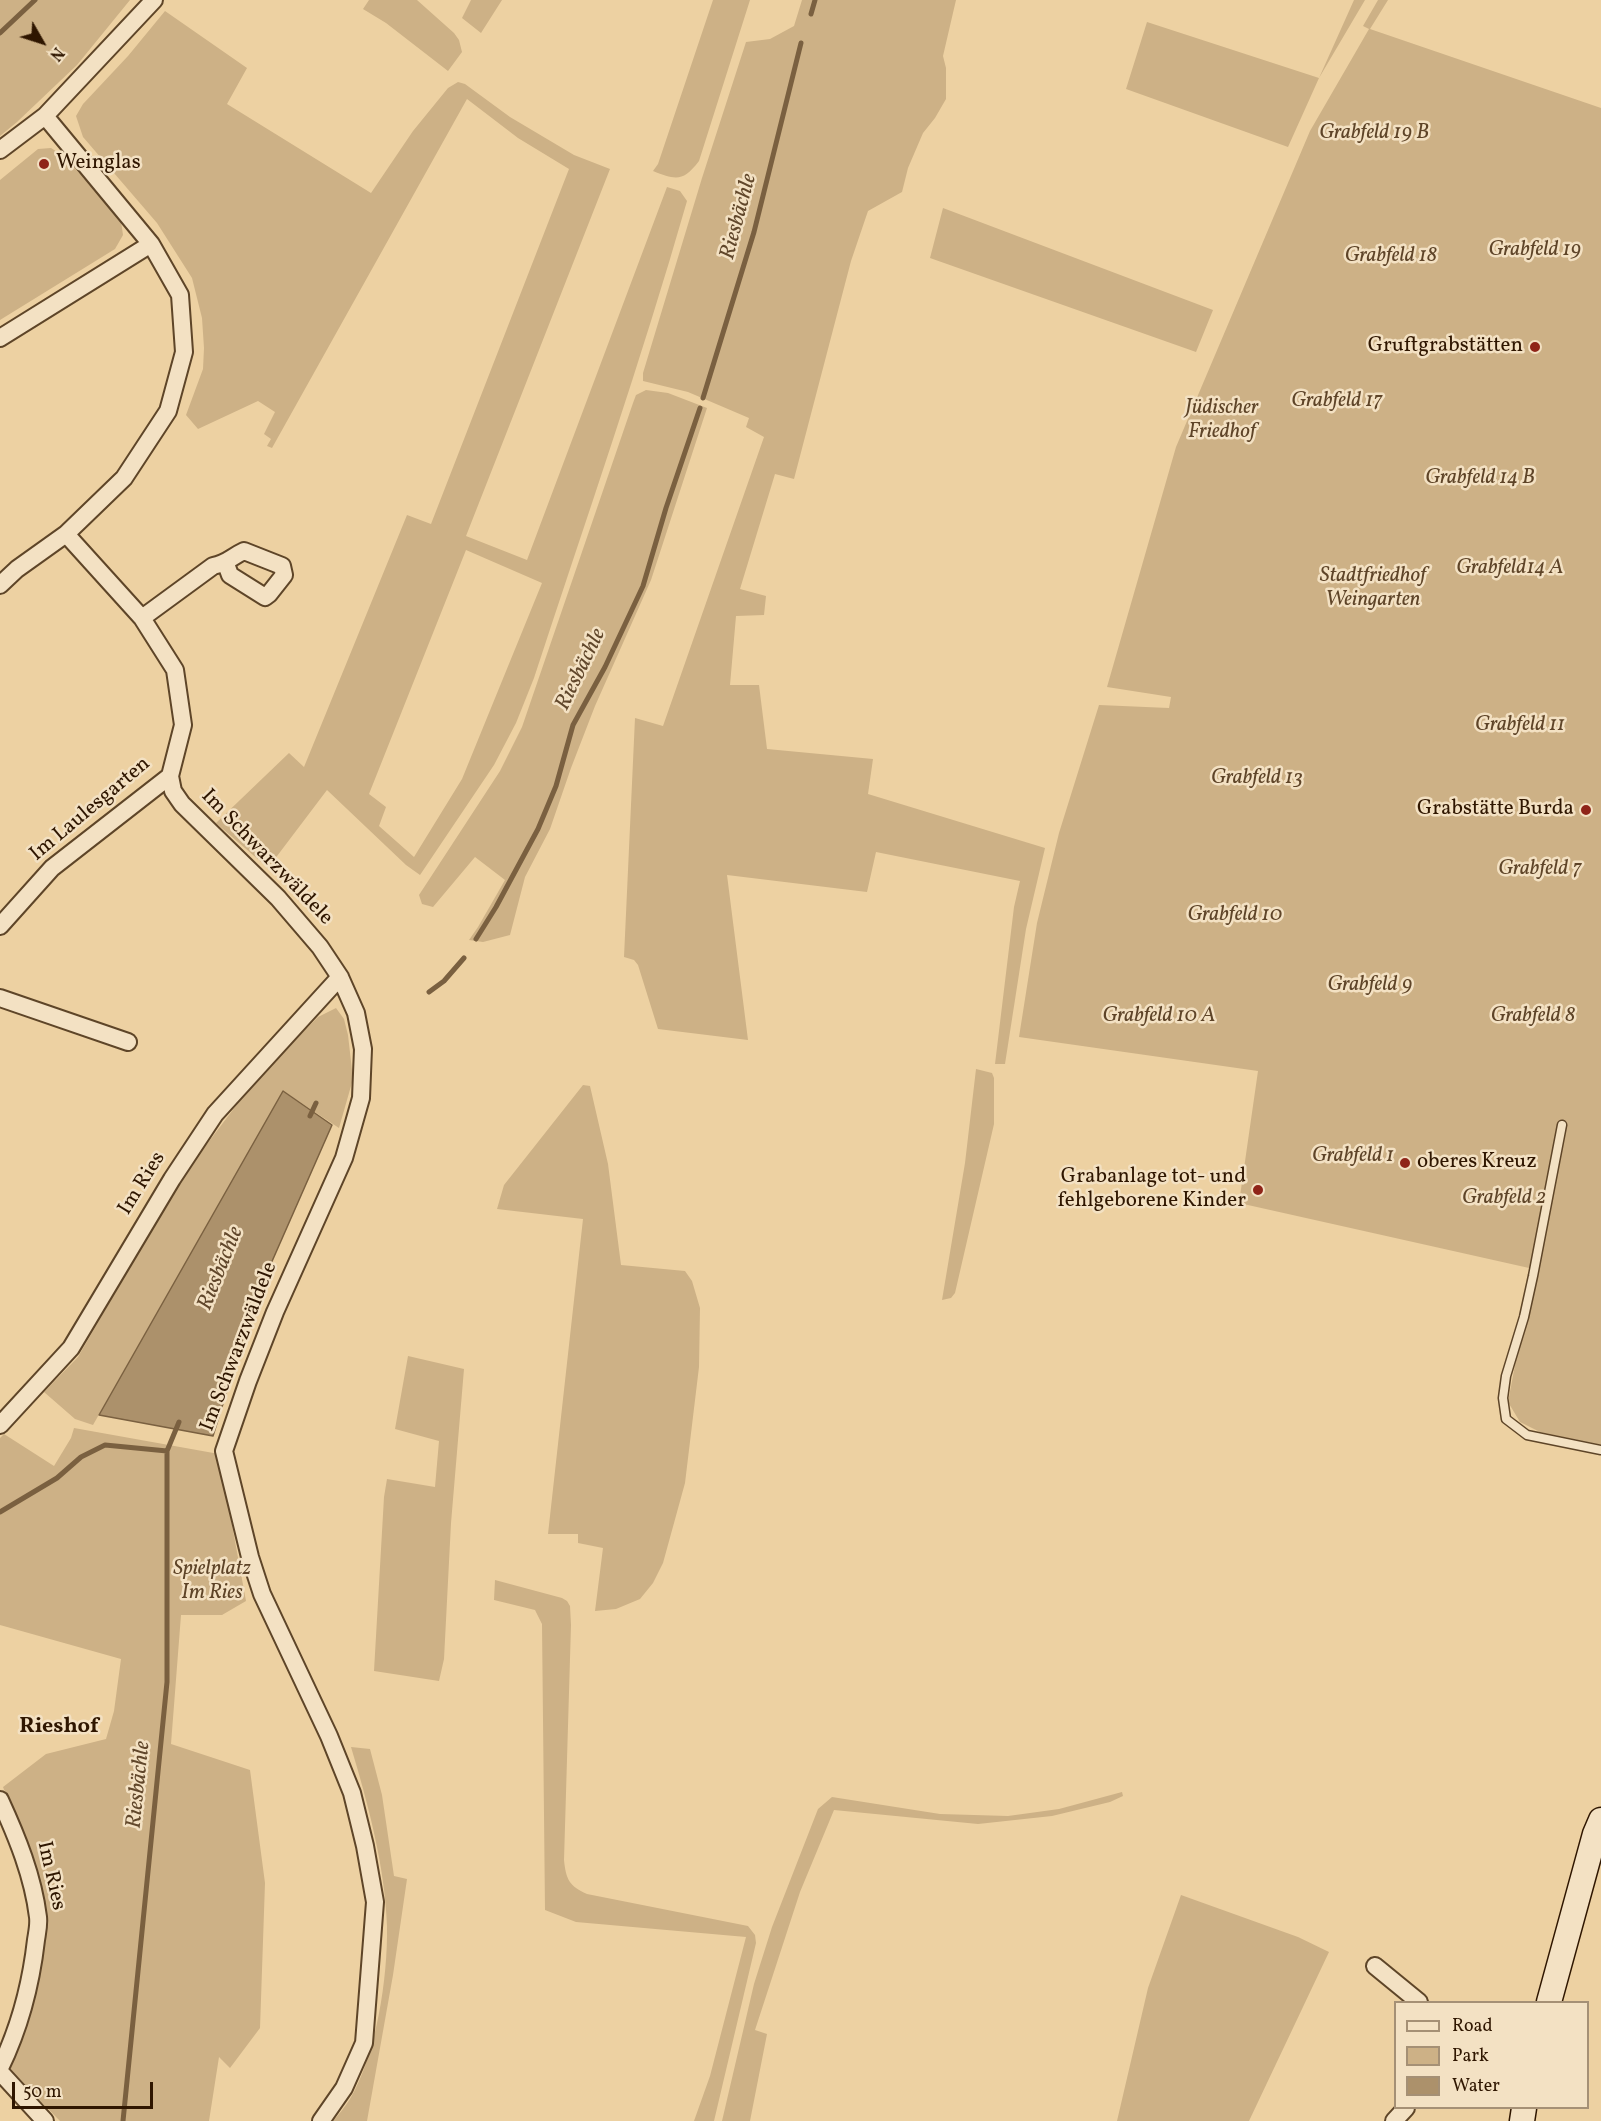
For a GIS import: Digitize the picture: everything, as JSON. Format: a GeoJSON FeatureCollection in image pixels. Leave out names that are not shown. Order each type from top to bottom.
{"type":"FeatureCollection","features":[{"type":"Feature","properties":{"kind":"street"},"geometry":{"type":"LineString","coordinates":[[0,150],[45,116],[154,0]]}},
{"type":"Feature","properties":{"kind":"street"},"geometry":{"type":"LineString","coordinates":[[0,585],[17,569],[66,534],[124,478],[168,411],[184,352],[180,295],[150,244],[45,116]]}},
{"type":"Feature","properties":{"kind":"street"},"geometry":{"type":"LineString","coordinates":[[0,338],[150,244]]}},
{"type":"Feature","properties":{"kind":"street","name":"Im Laulesgarten"},"geometry":{"type":"LineString","coordinates":[[0,926],[52,868],[170,776],[183,725],[175,670],[142,618],[66,534]]}},
{"type":"Feature","properties":{"kind":"street"},"geometry":{"type":"LineString","coordinates":[[142,618],[213,566],[226,564]]}},
{"type":"Feature","properties":{"kind":"street","name":"Im Schwarzwäldele"},"geometry":{"type":"LineString","coordinates":[[170,776],[173,791],[182,804],[278,898],[320,947],[340,977],[356,1013],[363,1049],[361,1098],[344,1158],[275,1312],[224,1451],[250,1557],[262,1594],[330,1736],[352,1793],[375,1902],[364,2043],[344,2088],[321,2121]]}},
{"type":"Feature","properties":{"kind":"street","name":"Im Ries"},"geometry":{"type":"LineString","coordinates":[[0,1425],[71,1348],[172,1179],[215,1114],[340,977]]}},
{"type":"Feature","properties":{"kind":"street"},"geometry":{"type":"LineString","coordinates":[[0,998],[128,1042]]}},
{"type":"Feature","properties":{"kind":"street","name":"Im Ries"},"geometry":{"type":"LineString","coordinates":[[0,1800],[20,1843],[39,1919],[34,1960],[11,2044],[0,2070]]}},
{"type":"Feature","properties":{"kind":"street"},"geometry":{"type":"LineString","coordinates":[[1549,2001],[1595,1834],[1601,1820]]}},
{"type":"Feature","properties":{"kind":"street"},"geometry":{"type":"LineString","coordinates":[[1375,1965],[1418,2001]]}},
{"type":"Feature","properties":{"kind":"street"},"geometry":{"type":"LineString","coordinates":[[0,2070],[45,2121]]}},
{"type":"Feature","properties":{"kind":"street"},"geometry":{"type":"LineString","coordinates":[[1394,2121],[1405,2109]]}},
{"type":"Feature","properties":{"kind":"lane"},"geometry":{"type":"LineString","coordinates":[[1562,1125],[1533,1276],[1524,1317],[1506,1376],[1503,1398],[1506,1419],[1527,1435],[1601,1450]]}},
{"type":"Feature","properties":{"kind":"green space"},"geometry":{"type":"Polygon","coordinates":[[[0,0],[130,0],[77,65],[0,136],[0,0]]]}},
{"type":"Feature","properties":{"kind":"green space"},"geometry":{"type":"Polygon","coordinates":[[[369,0],[417,0],[454,33],[459,40],[462,52],[448,71],[386,23],[363,9],[369,0]]]}},
{"type":"Feature","properties":{"kind":"green space"},"geometry":{"type":"Polygon","coordinates":[[[471,0],[502,0],[481,33],[462,18],[471,0]]]}},
{"type":"Feature","properties":{"kind":"green space"},"geometry":{"type":"Polygon","coordinates":[[[713,0],[750,0],[699,161],[683,176],[668,176],[653,171],[658,164],[713,0]]]}},
{"type":"Feature","properties":{"kind":"green space"},"geometry":{"type":"Polygon","coordinates":[[[802,0],[956,0],[943,56],[946,68],[946,99],[923,133],[908,168],[902,192],[868,211],[851,261],[794,479],[775,474],[740,589],[766,596],[764,615],[736,616],[730,685],[759,685],[767,749],[873,759],[868,794],[1045,848],[1026,929],[1005,1064],[995,1064],[1014,907],[1020,881],[876,852],[867,892],[727,875],[748,1040],[658,1029],[638,965],[634,960],[624,957],[635,718],[663,726],[764,437],[746,427],[749,418],[688,392],[643,381],[643,373],[746,42],[770,39],[794,26],[802,0]]]}},
{"type":"Feature","properties":{"kind":"green space"},"geometry":{"type":"Polygon","coordinates":[[[1354,0],[1365,0],[1319,78],[1354,0]]]}},
{"type":"Feature","properties":{"kind":"green space","name":"Stadtfriedhof Weingarten"},"geometry":{"type":"Polygon","coordinates":[[[1378,0],[1388,0],[1370,29],[1601,108],[1601,1445],[1540,1432],[1520,1422],[1508,1402],[1538,1270],[1239,1203],[1258,1071],[1019,1037],[1037,923],[1059,833],[1099,705],[1169,708],[1171,697],[1107,687],[1176,447],[1310,131],[1369,29],[1363,26],[1378,0]]]}},
{"type":"Feature","properties":{"kind":"green space"},"geometry":{"type":"Polygon","coordinates":[[[165,11],[247,68],[227,104],[371,193],[413,131],[448,88],[458,82],[465,84],[510,117],[574,155],[610,169],[466,536],[527,560],[667,187],[680,191],[687,201],[632,381],[534,678],[516,723],[494,765],[420,875],[406,865],[327,790],[268,868],[216,823],[289,753],[304,767],[407,515],[431,524],[569,169],[518,138],[467,99],[272,448],[267,446],[271,439],[264,434],[275,412],[258,401],[198,429],[186,415],[203,369],[204,348],[202,318],[192,278],[157,223],[83,137],[76,116],[83,104],[128,56],[165,11]],[[466,550],[369,794],[386,807],[379,826],[414,857],[462,779],[542,583],[466,550]]]}},
{"type":"Feature","properties":{"kind":"green space"},"geometry":{"type":"Polygon","coordinates":[[[1147,22],[1319,78],[1288,147],[1126,89],[1147,22]]]}},
{"type":"Feature","properties":{"kind":"green space"},"geometry":{"type":"Polygon","coordinates":[[[51,148],[65,157],[121,221],[123,235],[115,249],[0,320],[0,180],[38,149],[51,148]]]}},
{"type":"Feature","properties":{"kind":"green space"},"geometry":{"type":"Polygon","coordinates":[[[943,208],[1213,310],[1196,352],[930,258],[943,208]]]}},
{"type":"Feature","properties":{"kind":"green space"},"geometry":{"type":"Polygon","coordinates":[[[646,390],[668,393],[707,408],[651,580],[595,706],[550,829],[525,877],[510,935],[483,942],[469,940],[505,880],[475,857],[433,907],[422,904],[419,895],[500,771],[522,727],[633,403],[636,395],[646,390]]]}},
{"type":"Feature","properties":{"kind":"green space"},"geometry":{"type":"Polygon","coordinates":[[[336,1008],[344,1019],[348,1035],[353,1079],[339,1128],[283,1091],[93,1425],[75,1419],[44,1392],[78,1357],[182,1177],[257,1078],[318,1017],[336,1008]]]}},
{"type":"Feature","properties":{"kind":"green space"},"geometry":{"type":"Polygon","coordinates":[[[976,1069],[992,1073],[994,1078],[994,1124],[955,1293],[951,1298],[942,1300],[965,1163],[976,1069]]]}},
{"type":"Feature","properties":{"kind":"green space"},"geometry":{"type":"Polygon","coordinates":[[[583,1085],[590,1086],[608,1164],[621,1265],[685,1271],[692,1281],[700,1308],[699,1367],[685,1483],[663,1563],[653,1583],[640,1599],[616,1609],[595,1611],[603,1548],[578,1543],[578,1534],[548,1534],[583,1219],[497,1209],[504,1185],[583,1085]]]}},
{"type":"Feature","properties":{"kind":"green space"},"geometry":{"type":"Polygon","coordinates":[[[408,1356],[464,1369],[451,1523],[444,1659],[439,1681],[374,1671],[387,1479],[435,1487],[439,1441],[395,1429],[408,1356]]]}},
{"type":"Feature","properties":{"kind":"green space","name":"Spielplatz Im Ries"},"geometry":{"type":"Polygon","coordinates":[[[74,1428],[219,1454],[246,1601],[222,1615],[181,1615],[171,1744],[250,1770],[265,1883],[260,2028],[230,2068],[219,2057],[209,2121],[60,2121],[7,2067],[40,1950],[30,1854],[3,1787],[46,1754],[106,1739],[114,1711],[121,1659],[0,1625],[0,1438],[4,1434],[54,1466],[71,1438],[74,1428]]]}},
{"type":"Feature","properties":{"kind":"green space"},"geometry":{"type":"Polygon","coordinates":[[[495,1580],[562,1598],[570,1606],[564,1860],[572,1885],[587,1894],[748,1926],[755,1935],[756,1943],[714,2121],[694,2121],[710,2076],[746,1937],[576,1922],[545,1910],[542,1624],[535,1610],[494,1600],[495,1580]]]}},
{"type":"Feature","properties":{"kind":"green space"},"geometry":{"type":"Polygon","coordinates":[[[351,1747],[370,1749],[382,1795],[394,1876],[407,1879],[393,1975],[367,2121],[333,2121],[350,2099],[367,2061],[379,2015],[387,1947],[386,1903],[379,1858],[351,1747]]]}},
{"type":"Feature","properties":{"kind":"green space"},"geometry":{"type":"Polygon","coordinates":[[[1122,1792],[1123,1796],[1110,1802],[1052,1816],[978,1824],[834,1810],[800,1892],[755,2030],[767,2034],[750,2121],[722,2121],[754,1984],[772,1927],[818,1809],[832,1797],[940,1814],[1008,1816],[1059,1809],[1122,1792]]]}},
{"type":"Feature","properties":{"kind":"green space"},"geometry":{"type":"Polygon","coordinates":[[[1181,1895],[1298,1937],[1329,1952],[1249,2121],[1117,2121],[1148,1988],[1181,1895]]]}},
{"type":"Feature","properties":{"kind":"water"},"geometry":{"type":"Polygon","coordinates":[[[283,1091],[332,1125],[255,1300],[213,1436],[99,1415],[283,1091]]]}},
{"type":"Feature","properties":{"kind":"waterway"},"geometry":{"type":"LineString","coordinates":[[0,33],[35,0]]}},
{"type":"Feature","properties":{"kind":"waterway","name":"Riesbächle"},"geometry":{"type":"LineString","coordinates":[[811,14],[815,0]]}},
{"type":"Feature","properties":{"kind":"waterway","name":"Riesbächle"},"geometry":{"type":"LineString","coordinates":[[703,398],[754,232],[801,43]]}},
{"type":"Feature","properties":{"kind":"waterway","name":"Riesbächle"},"geometry":{"type":"LineString","coordinates":[[476,939],[538,829],[556,786],[573,725],[605,667],[643,586],[666,508],[700,408]]}},
{"type":"Feature","properties":{"kind":"waterway","name":"Riesbächle"},"geometry":{"type":"LineString","coordinates":[[429,992],[444,981],[464,958]]}},
{"type":"Feature","properties":{"kind":"waterway","name":"Riesbächle"},"geometry":{"type":"LineString","coordinates":[[310,1116],[316,1103]]}},
{"type":"Feature","properties":{"kind":"waterway","name":"Riesbächle"},"geometry":{"type":"LineString","coordinates":[[123,2121],[167,1682],[167,1451],[179,1422]]}},
{"type":"Feature","properties":{"kind":"waterway","name":"Riesbächle"},"geometry":{"type":"LineString","coordinates":[[0,1512],[57,1478],[81,1457],[105,1445],[167,1451]]}},
{"type":"Feature","properties":{"kind":"place","name":"Weinglas"},"geometry":{"type":"Point","coordinates":[44,164]}},
{"type":"Feature","properties":{"kind":"place","name":"Gruftgrabstätten"},"geometry":{"type":"Point","coordinates":[1535,347]}},
{"type":"Feature","properties":{"kind":"place","name":"Grabstätte Burda"},"geometry":{"type":"Point","coordinates":[1586,810]}},
{"type":"Feature","properties":{"kind":"place","name":"oberes Kreuz"},"geometry":{"type":"Point","coordinates":[1405,1163]}},
{"type":"Feature","properties":{"kind":"place","name":"Grabanlage tot- und fehlgeborene Kinder"},"geometry":{"type":"Point","coordinates":[1258,1190]}},
{"type":"Feature","properties":{"kind":"district","name":"Rieshof"},"geometry":{"type":"Point","coordinates":[59,1728]}},
{"type":"Feature","properties":{"kind":"park label","name":"Grabfeld 19 B"},"geometry":{"type":"Point","coordinates":[1374,134]}},
{"type":"Feature","properties":{"kind":"park label","name":"Grabfeld 19"},"geometry":{"type":"Point","coordinates":[1535,251]}},
{"type":"Feature","properties":{"kind":"park label","name":"Grabfeld 18"},"geometry":{"type":"Point","coordinates":[1391,257]}},
{"type":"Feature","properties":{"kind":"park label","name":"Grabfeld 17"},"geometry":{"type":"Point","coordinates":[1337,402]}},
{"type":"Feature","properties":{"kind":"park label","name":"Jüdischer Friedhof"},"geometry":{"type":"Point","coordinates":[1222,421]}},
{"type":"Feature","properties":{"kind":"park label","name":"Grabfeld 14 B"},"geometry":{"type":"Point","coordinates":[1480,479]}},
{"type":"Feature","properties":{"kind":"park label","name":"Grabfeld14 A"},"geometry":{"type":"Point","coordinates":[1510,569]}},
{"type":"Feature","properties":{"kind":"park label","name":"Grabfeld 11"},"geometry":{"type":"Point","coordinates":[1520,726]}},
{"type":"Feature","properties":{"kind":"park label","name":"Grabfeld 13"},"geometry":{"type":"Point","coordinates":[1257,779]}},
{"type":"Feature","properties":{"kind":"park label","name":"Grabfeld 7"},"geometry":{"type":"Point","coordinates":[1540,870]}},
{"type":"Feature","properties":{"kind":"park label","name":"Grabfeld 10"},"geometry":{"type":"Point","coordinates":[1235,916]}},
{"type":"Feature","properties":{"kind":"park label","name":"Grabfeld 9"},"geometry":{"type":"Point","coordinates":[1370,986]}},
{"type":"Feature","properties":{"kind":"park label","name":"Grabfeld 10 A"},"geometry":{"type":"Point","coordinates":[1159,1017]}},
{"type":"Feature","properties":{"kind":"park label","name":"Grabfeld 8"},"geometry":{"type":"Point","coordinates":[1533,1017]}},
{"type":"Feature","properties":{"kind":"park label","name":"Grabfeld 1"},"geometry":{"type":"Point","coordinates":[1353,1157]}},
{"type":"Feature","properties":{"kind":"park label","name":"Grabfeld 2"},"geometry":{"type":"Point","coordinates":[1504,1199]}}]}
